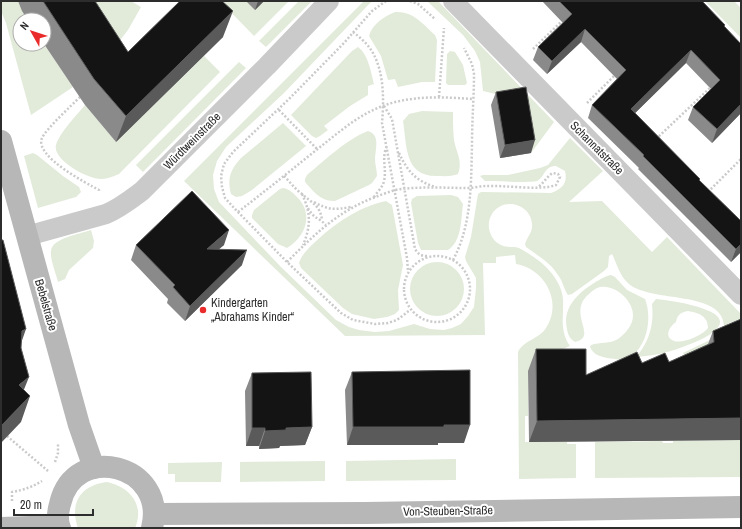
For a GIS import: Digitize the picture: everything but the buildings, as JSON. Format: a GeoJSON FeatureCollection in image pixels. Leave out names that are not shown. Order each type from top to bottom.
{"type":"FeatureCollection","features":[{"type":"Feature","properties":{"kind":"street","name":"Würdtweinstraße"},"geometry":{"type":"LineString","coordinates":[[27,236],[106,214],[118,209],[142,190],[267,66],[329,1]]}},
{"type":"Feature","properties":{"kind":"street","name":"Schannatstraße"},"geometry":{"type":"LineString","coordinates":[[453,1],[741,295]]}},
{"type":"Feature","properties":{"kind":"street","name":"Bebelstraße"},"geometry":{"type":"LineString","coordinates":[[1,141],[79,425],[94,468]]}},
{"type":"Feature","properties":{"kind":"street"},"geometry":{"type":"LineString","coordinates":[[1,528],[59,527],[58,511],[61,499],[66,488],[73,479],[83,472],[94,468],[108,466],[123,469],[136,476],[146,486],[152,499],[153,521]]}},
{"type":"Feature","properties":{"kind":"street","name":"Von-Steuben-Straße"},"geometry":{"type":"LineString","coordinates":[[153,521],[381,512],[741,506]]}},
{"type":"Feature","properties":{"kind":"path"},"geometry":{"type":"LineString","coordinates":[[386,1],[372,11],[344,43],[278,110],[232,152],[224,164],[221,176],[225,198],[287,262],[341,313],[353,320],[375,324],[388,323],[397,320],[410,310]]}},
{"type":"Feature","properties":{"kind":"path"},"geometry":{"type":"LineString","coordinates":[[410,1],[418,4],[426,10],[448,32]]}},
{"type":"Feature","properties":{"kind":"path"},"geometry":{"type":"LineString","coordinates":[[516,66],[566,17]]}},
{"type":"Feature","properties":{"kind":"path"},"geometry":{"type":"LineString","coordinates":[[439,97],[444,28]]}},
{"type":"Feature","properties":{"kind":"path"},"geometry":{"type":"LineString","coordinates":[[353,32],[364,41],[374,55],[381,82],[384,105],[382,122],[407,258],[408,270],[403,290],[405,301],[410,310],[418,318],[428,322],[439,323],[458,315],[465,307],[469,297],[470,286],[467,275],[461,266],[453,260],[440,256],[422,256],[414,249],[392,120],[384,105]]}},
{"type":"Feature","properties":{"kind":"path"},"geometry":{"type":"LineString","coordinates":[[453,260],[459,249],[463,235],[470,188],[474,74],[468,55],[460,44]]}},
{"type":"Feature","properties":{"kind":"path"},"geometry":{"type":"LineString","coordinates":[[569,120],[618,72]]}},
{"type":"Feature","properties":{"kind":"path"},"geometry":{"type":"LineString","coordinates":[[655,140],[712,86]]}},
{"type":"Feature","properties":{"kind":"path"},"geometry":{"type":"LineString","coordinates":[[238,212],[362,116],[384,105],[439,97],[473,98]]}},
{"type":"Feature","properties":{"kind":"path"},"geometry":{"type":"LineString","coordinates":[[80,98],[44,134],[40,143],[41,147],[48,155],[64,170],[98,190],[106,214]]}},
{"type":"Feature","properties":{"kind":"path"},"geometry":{"type":"LineString","coordinates":[[278,110],[317,150]]}},
{"type":"Feature","properties":{"kind":"path"},"geometry":{"type":"LineString","coordinates":[[374,197],[384,183],[385,173],[383,161],[387,146]]}},
{"type":"Feature","properties":{"kind":"path"},"geometry":{"type":"LineString","coordinates":[[397,149],[405,166],[411,174],[424,183],[437,188]]}},
{"type":"Feature","properties":{"kind":"path"},"geometry":{"type":"LineString","coordinates":[[707,192],[741,159]]}},
{"type":"Feature","properties":{"kind":"path"},"geometry":{"type":"LineString","coordinates":[[287,262],[326,225],[353,206],[395,190],[470,188],[485,186],[538,187],[552,187],[556,185],[560,177],[558,174],[553,173],[549,175],[538,187]]}},
{"type":"Feature","properties":{"kind":"path"},"geometry":{"type":"LineString","coordinates":[[284,176],[301,194],[316,218],[322,220]]}},
{"type":"Feature","properties":{"kind":"path"},"geometry":{"type":"LineString","coordinates":[[301,194],[328,208],[336,209],[353,206]]}},
{"type":"Feature","properties":{"kind":"path"},"geometry":{"type":"LineString","coordinates":[[312,201],[321,213],[322,220],[326,225]]}},
{"type":"Feature","properties":{"kind":"path"},"geometry":{"type":"LineString","coordinates":[[302,247],[308,230],[308,206]]}},
{"type":"Feature","properties":{"kind":"path"},"geometry":{"type":"LineString","coordinates":[[408,270],[419,261],[429,256]]}},
{"type":"Feature","properties":{"kind":"path"},"geometry":{"type":"LineString","coordinates":[[54,466],[58,453],[56,432],[79,425]]}},
{"type":"Feature","properties":{"kind":"path"},"geometry":{"type":"LineString","coordinates":[[7,436],[50,473]]}},
{"type":"Feature","properties":{"kind":"path"},"geometry":{"type":"LineString","coordinates":[[47,476],[52,469]]}},
{"type":"Feature","properties":{"kind":"path"},"geometry":{"type":"LineString","coordinates":[[12,501],[12,492],[23,491],[44,480]]}},
{"type":"Feature","properties":{"kind":"green space"},"geometry":{"type":"Polygon","coordinates":[[[1,1],[18,1],[24,12],[12,12],[12,45],[6,23],[1,11],[1,1]]]}},
{"type":"Feature","properties":{"kind":"green space"},"geometry":{"type":"Polygon","coordinates":[[[68,1],[131,1],[141,7],[128,30],[114,48],[68,1]]]}},
{"type":"Feature","properties":{"kind":"green space"},"geometry":{"type":"Polygon","coordinates":[[[220,1],[289,1],[254,36],[220,1]]]}},
{"type":"Feature","properties":{"kind":"green space"},"geometry":{"type":"Polygon","coordinates":[[[299,1],[312,1],[266,47],[259,41],[299,1]]]}},
{"type":"Feature","properties":{"kind":"green space"},"geometry":{"type":"Polygon","coordinates":[[[364,1],[372,1],[284,93],[226,147],[217,161],[213,175],[214,189],[219,202],[281,267],[336,320],[349,327],[375,332],[389,331],[414,324],[430,329],[444,330],[461,324],[474,307],[476,278],[465,257],[471,237],[478,194],[481,192],[551,193],[558,190],[566,179],[565,171],[556,166],[549,168],[540,179],[533,182],[485,181],[480,176],[508,175],[548,165],[570,138],[603,171],[569,202],[602,201],[652,252],[667,237],[741,314],[741,321],[740,319],[727,324],[734,340],[696,381],[683,353],[714,338],[724,326],[721,315],[712,307],[699,302],[639,290],[623,278],[612,254],[609,256],[608,267],[604,271],[572,294],[568,295],[560,277],[555,270],[526,247],[525,244],[532,227],[527,211],[522,207],[509,204],[497,208],[492,214],[489,223],[491,236],[494,240],[503,246],[519,248],[533,257],[546,267],[558,282],[563,299],[563,329],[570,346],[556,352],[528,371],[528,416],[525,416],[525,442],[567,442],[567,444],[576,444],[576,478],[519,479],[518,352],[524,345],[543,332],[551,318],[553,308],[552,298],[543,280],[535,272],[516,264],[515,255],[496,257],[496,263],[483,263],[485,335],[345,336],[184,181],[364,1]]]}},
{"type":"Feature","properties":{"kind":"green space"},"geometry":{"type":"Polygon","coordinates":[[[427,1],[438,1],[554,122],[531,153],[521,100],[483,91],[480,62],[475,51],[463,35],[427,1]]]}},
{"type":"Feature","properties":{"kind":"green space"},"geometry":{"type":"Polygon","coordinates":[[[705,1],[734,1],[741,8],[741,38],[705,1]]]}},
{"type":"Feature","properties":{"kind":"green space"},"geometry":{"type":"Polygon","coordinates":[[[395,12],[407,13],[421,22],[435,35],[437,40],[435,82],[422,82],[398,87],[395,79],[388,80],[381,56],[369,36],[376,24],[383,18],[395,12]]]}},
{"type":"Feature","properties":{"kind":"green space"},"geometry":{"type":"Polygon","coordinates":[[[358,47],[367,59],[374,84],[368,86],[368,95],[350,106],[324,126],[328,130],[316,138],[312,136],[291,115],[352,51],[358,47]]]}},
{"type":"Feature","properties":{"kind":"green space"},"geometry":{"type":"Polygon","coordinates":[[[450,51],[455,52],[463,65],[467,83],[465,85],[448,85],[446,83],[447,54],[450,51]]]}},
{"type":"Feature","properties":{"kind":"green space"},"geometry":{"type":"Polygon","coordinates":[[[14,52],[49,52],[73,87],[31,115],[14,52]]]}},
{"type":"Feature","properties":{"kind":"green space"},"geometry":{"type":"Polygon","coordinates":[[[204,56],[220,72],[119,174],[102,179],[89,176],[65,163],[60,157],[56,151],[58,140],[85,105],[116,142],[204,56]]]}},
{"type":"Feature","properties":{"kind":"green space"},"geometry":{"type":"Polygon","coordinates":[[[239,62],[246,68],[143,172],[136,165],[239,62]]]}},
{"type":"Feature","properties":{"kind":"green space"},"geometry":{"type":"Polygon","coordinates":[[[422,111],[453,112],[454,140],[460,165],[458,174],[453,176],[426,175],[418,171],[409,158],[403,121],[409,114],[422,111]]]}},
{"type":"Feature","properties":{"kind":"green space"},"geometry":{"type":"Polygon","coordinates":[[[283,123],[306,146],[252,190],[242,196],[236,197],[231,194],[229,184],[230,175],[237,162],[283,123]]]}},
{"type":"Feature","properties":{"kind":"green space"},"geometry":{"type":"Polygon","coordinates":[[[368,131],[375,136],[376,139],[375,159],[377,176],[369,185],[335,201],[321,198],[305,182],[307,175],[344,144],[368,131]]]}},
{"type":"Feature","properties":{"kind":"green space"},"geometry":{"type":"Polygon","coordinates":[[[33,153],[79,187],[81,192],[76,197],[38,208],[24,156],[33,153]]]}},
{"type":"Feature","properties":{"kind":"green space"},"geometry":{"type":"Polygon","coordinates":[[[283,188],[293,193],[298,198],[306,211],[303,232],[299,238],[287,248],[278,244],[252,218],[254,210],[283,188]]]}},
{"type":"Feature","properties":{"kind":"green space"},"geometry":{"type":"Polygon","coordinates":[[[451,195],[458,197],[463,204],[460,229],[456,241],[448,250],[421,250],[418,243],[411,203],[412,199],[417,196],[451,195]]]}},
{"type":"Feature","properties":{"kind":"green space"},"geometry":{"type":"Polygon","coordinates":[[[386,201],[392,205],[403,265],[398,290],[399,310],[395,314],[387,317],[374,319],[352,314],[343,308],[301,268],[299,263],[303,254],[338,223],[366,207],[386,201]]]}},
{"type":"Feature","properties":{"kind":"green space"},"geometry":{"type":"Polygon","coordinates":[[[91,230],[94,241],[93,248],[69,270],[65,279],[58,282],[51,258],[51,251],[53,247],[61,240],[91,230]]]}},
{"type":"Feature","properties":{"kind":"green space"},"geometry":{"type":"Polygon","coordinates":[[[437,262],[447,264],[456,270],[462,279],[464,289],[462,299],[456,308],[447,314],[437,316],[427,314],[418,308],[412,299],[410,289],[412,279],[418,270],[427,264],[437,262]]]}},
{"type":"Feature","properties":{"kind":"green space"},"geometry":{"type":"Polygon","coordinates":[[[611,275],[615,277],[627,290],[645,299],[647,306],[648,322],[645,337],[637,351],[629,358],[617,359],[599,356],[593,352],[590,347],[591,345],[612,342],[618,339],[626,332],[633,319],[632,310],[627,299],[612,288],[600,287],[591,292],[583,301],[580,309],[584,330],[582,339],[575,342],[573,341],[567,329],[567,314],[577,296],[602,278],[611,275]]]}},
{"type":"Feature","properties":{"kind":"green space"},"geometry":{"type":"Polygon","coordinates":[[[656,299],[702,308],[717,316],[720,321],[719,326],[707,336],[689,345],[663,353],[636,357],[645,345],[650,332],[652,325],[652,304],[656,299]],[[688,311],[681,313],[678,316],[668,334],[674,341],[678,342],[687,340],[702,333],[708,328],[705,318],[699,314],[688,311]]]}},
{"type":"Feature","properties":{"kind":"green space"},"geometry":{"type":"Polygon","coordinates":[[[741,440],[741,477],[595,478],[595,442],[662,441],[663,443],[673,443],[673,441],[741,440]]]}},
{"type":"Feature","properties":{"kind":"green space"},"geometry":{"type":"Polygon","coordinates":[[[456,459],[456,480],[346,481],[346,461],[456,459]]]}},
{"type":"Feature","properties":{"kind":"green space"},"geometry":{"type":"Polygon","coordinates":[[[325,461],[325,481],[240,482],[240,462],[325,461]]]}},
{"type":"Feature","properties":{"kind":"green space"},"geometry":{"type":"Polygon","coordinates":[[[222,462],[221,482],[175,482],[175,474],[168,474],[168,463],[222,462]]]}},
{"type":"Feature","properties":{"kind":"green space"},"geometry":{"type":"Polygon","coordinates":[[[107,482],[122,488],[133,498],[137,505],[138,512],[138,520],[135,528],[78,528],[75,511],[76,503],[79,497],[90,487],[107,482]]]}},
{"type":"Feature","properties":{"kind":"place","name":"Kindergarten „Abrahams Kinder“"},"geometry":{"type":"Point","coordinates":[203,310]}}]}
